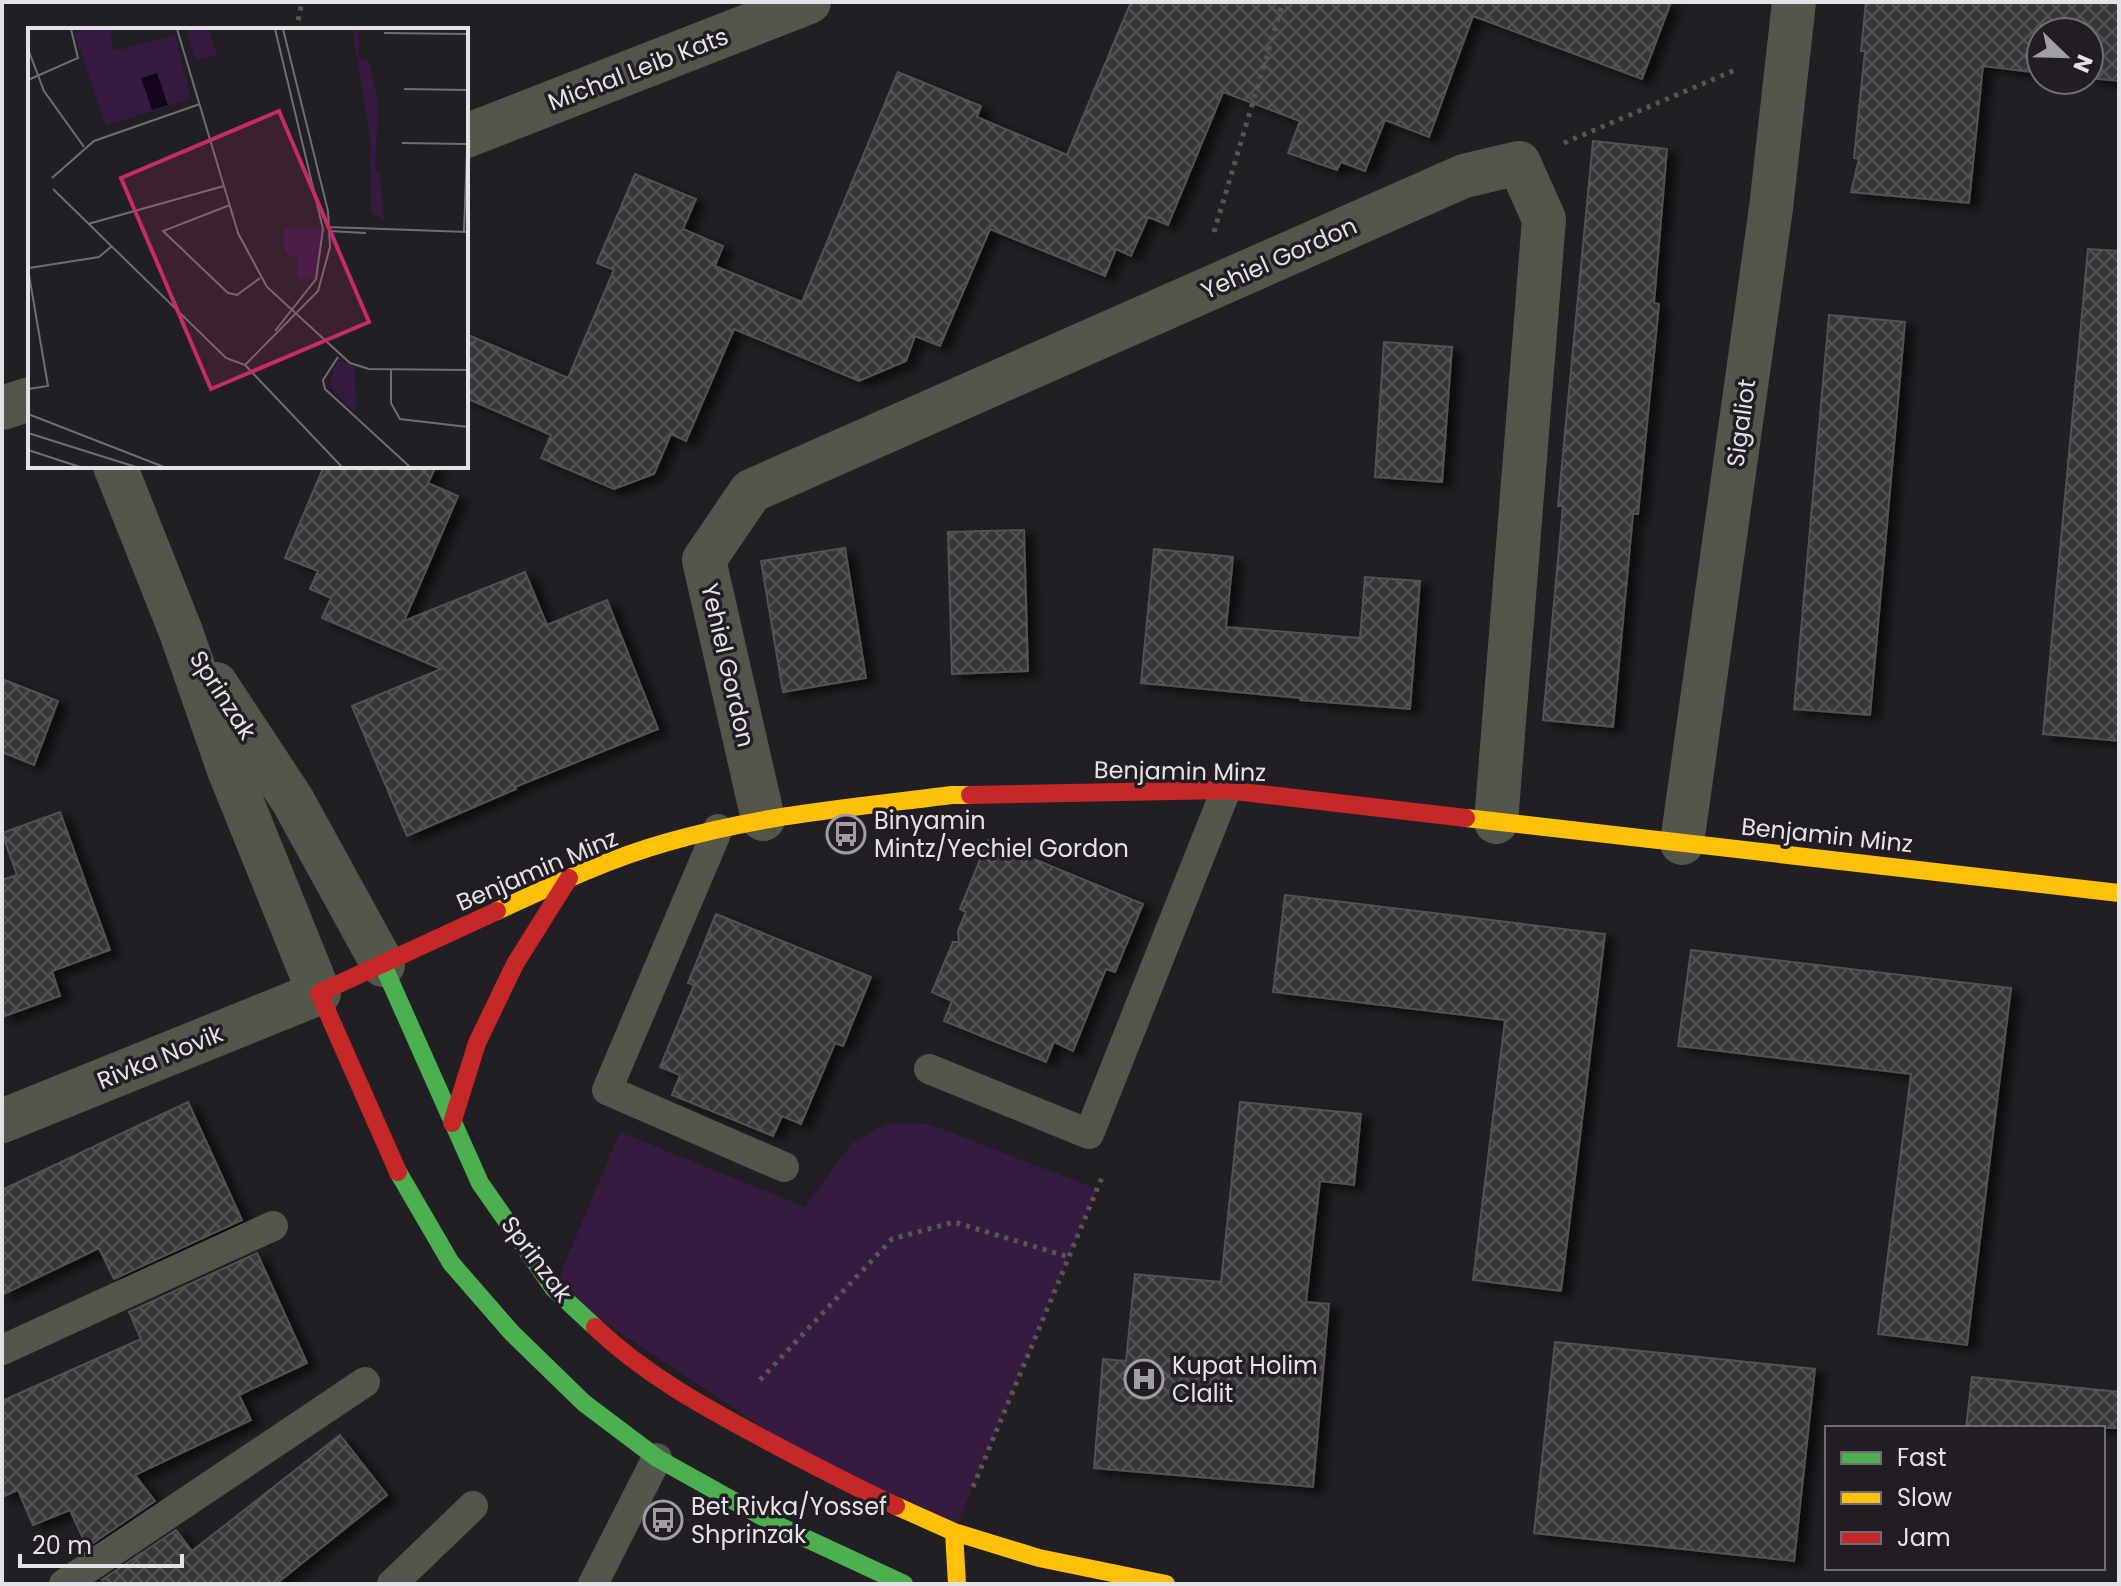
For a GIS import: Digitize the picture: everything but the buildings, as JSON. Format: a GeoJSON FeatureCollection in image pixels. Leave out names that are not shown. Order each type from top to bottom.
{"type":"FeatureCollection","features":[{"type":"Feature","properties":{"kind":"street","name":"Michal Leib Kats"},"geometry":{"type":"LineString","coordinates":[[468,135],[809,2]]}},
{"type":"Feature","properties":{"kind":"street","name":"Sigaliot"},"geometry":{"type":"LineString","coordinates":[[1682,843],[1771,208],[1794,2]]}},
{"type":"Feature","properties":{"kind":"street","name":"Yehiel Gordon"},"geometry":{"type":"LineString","coordinates":[[763,819],[704,560],[751,491],[1464,176],[1519,163]]}},
{"type":"Feature","properties":{"kind":"street"},"geometry":{"type":"LineString","coordinates":[[1496,822],[1544,219],[1519,163]]}},
{"type":"Feature","properties":{"kind":"street"},"geometry":{"type":"LineString","coordinates":[[2,408],[28,400]]}},
{"type":"Feature","properties":{"kind":"street","name":"Sprinzak"},"geometry":{"type":"LineString","coordinates":[[116,468],[181,632],[229,770],[319,993],[398,1173],[451,1263],[512,1333],[584,1403],[657,1458],[775,1524],[904,1581]]}},
{"type":"Feature","properties":{"kind":"street","name":"Sprinzak"},"geometry":{"type":"LineString","coordinates":[[181,632],[293,801],[383,965],[480,1183],[554,1289],[619,1350],[679,1392],[848,1484],[954,1532],[1087,1576],[1166,1584]]}},
{"type":"Feature","properties":{"kind":"street","name":"Benjamin Minz"},"geometry":{"type":"LineString","coordinates":[[319,993],[569,878],[666,842],[763,819],[952,795],[1226,790],[2119,893]]}},
{"type":"Feature","properties":{"kind":"street"},"geometry":{"type":"LineString","coordinates":[[452,1123],[477,1043],[515,964],[569,878]]}},
{"type":"Feature","properties":{"kind":"street","name":"Rivka Novik"},"geometry":{"type":"LineString","coordinates":[[2,1121],[319,993]]}},
{"type":"Feature","properties":{"kind":"street"},"geometry":{"type":"LineString","coordinates":[[933,1552],[954,1532]]}},
{"type":"Feature","properties":{"kind":"street"},"geometry":{"type":"LineString","coordinates":[[954,1532],[957,1584]]}},
{"type":"Feature","properties":{"kind":"lane"},"geometry":{"type":"LineString","coordinates":[[929,1069],[1089,1134],[1226,790]]}},
{"type":"Feature","properties":{"kind":"lane"},"geometry":{"type":"LineString","coordinates":[[718,829],[607,1090],[784,1167]]}},
{"type":"Feature","properties":{"kind":"lane"},"geometry":{"type":"LineString","coordinates":[[2,1350],[273,1226]]}},
{"type":"Feature","properties":{"kind":"lane"},"geometry":{"type":"LineString","coordinates":[[64,1584],[365,1382]]}},
{"type":"Feature","properties":{"kind":"lane"},"geometry":{"type":"LineString","coordinates":[[593,1584],[657,1458]]}},
{"type":"Feature","properties":{"kind":"lane"},"geometry":{"type":"LineString","coordinates":[[392,1584],[473,1506]]}},
{"type":"Feature","properties":{"kind":"path"},"geometry":{"type":"LineString","coordinates":[[296,28],[302,2]]}},
{"type":"Feature","properties":{"kind":"path"},"geometry":{"type":"LineString","coordinates":[[1195,294],[1283,2]]}},
{"type":"Feature","properties":{"kind":"path"},"geometry":{"type":"LineString","coordinates":[[1519,163],[1789,46]]}},
{"type":"Feature","properties":{"kind":"path"},"geometry":{"type":"LineString","coordinates":[[724,1418],[892,1239],[954,1222],[1069,1257]]}},
{"type":"Feature","properties":{"kind":"shaded area"},"geometry":{"type":"Polygon","coordinates":[[[887,1123],[929,1124],[1097,1189],[954,1532],[848,1484],[554,1289],[620,1132],[805,1207],[851,1144],[887,1123]]]}},
{"type":"Feature","properties":{"kind":"traffic: fast"},"geometry":{"type":"LineString","coordinates":[[383,965],[480,1183],[554,1289],[595,1327]]}},
{"type":"Feature","properties":{"kind":"traffic: fast"},"geometry":{"type":"LineString","coordinates":[[398,1172],[451,1263],[512,1333],[584,1403],[657,1458],[775,1524],[904,1584]]}},
{"type":"Feature","properties":{"kind":"traffic: slow"},"geometry":{"type":"LineString","coordinates":[[497,911],[603,864],[703,833],[809,813],[970,795]]}},
{"type":"Feature","properties":{"kind":"traffic: slow"},"geometry":{"type":"LineString","coordinates":[[1466,818],[2119,893]]}},
{"type":"Feature","properties":{"kind":"traffic: slow"},"geometry":{"type":"LineString","coordinates":[[896,1506],[954,1532],[1039,1558],[1166,1584]]}},
{"type":"Feature","properties":{"kind":"traffic: slow"},"geometry":{"type":"LineString","coordinates":[[954,1532],[957,1584]]}},
{"type":"Feature","properties":{"kind":"traffic: jam"},"geometry":{"type":"LineString","coordinates":[[970,795],[1226,790],[1466,818]]}},
{"type":"Feature","properties":{"kind":"traffic: jam"},"geometry":{"type":"LineString","coordinates":[[452,1123],[477,1043],[515,964],[569,878]]}},
{"type":"Feature","properties":{"kind":"traffic: jam"},"geometry":{"type":"LineString","coordinates":[[398,1172],[319,993],[497,911]]}},
{"type":"Feature","properties":{"kind":"traffic: jam"},"geometry":{"type":"LineString","coordinates":[[595,1327],[654,1375],[697,1402],[896,1506]]}},
{"type":"Feature","properties":{"kind":"place","name":"Binyamin Mintz/Yechiel Gordon"},"geometry":{"type":"Point","coordinates":[846,834]}},
{"type":"Feature","properties":{"kind":"place","name":"Kupat Holim Clalit"},"geometry":{"type":"Point","coordinates":[1144,1379]}},
{"type":"Feature","properties":{"kind":"place","name":"Bet Rivka/Yossef Shprinzak"},"geometry":{"type":"Point","coordinates":[663,1520]}}]}
